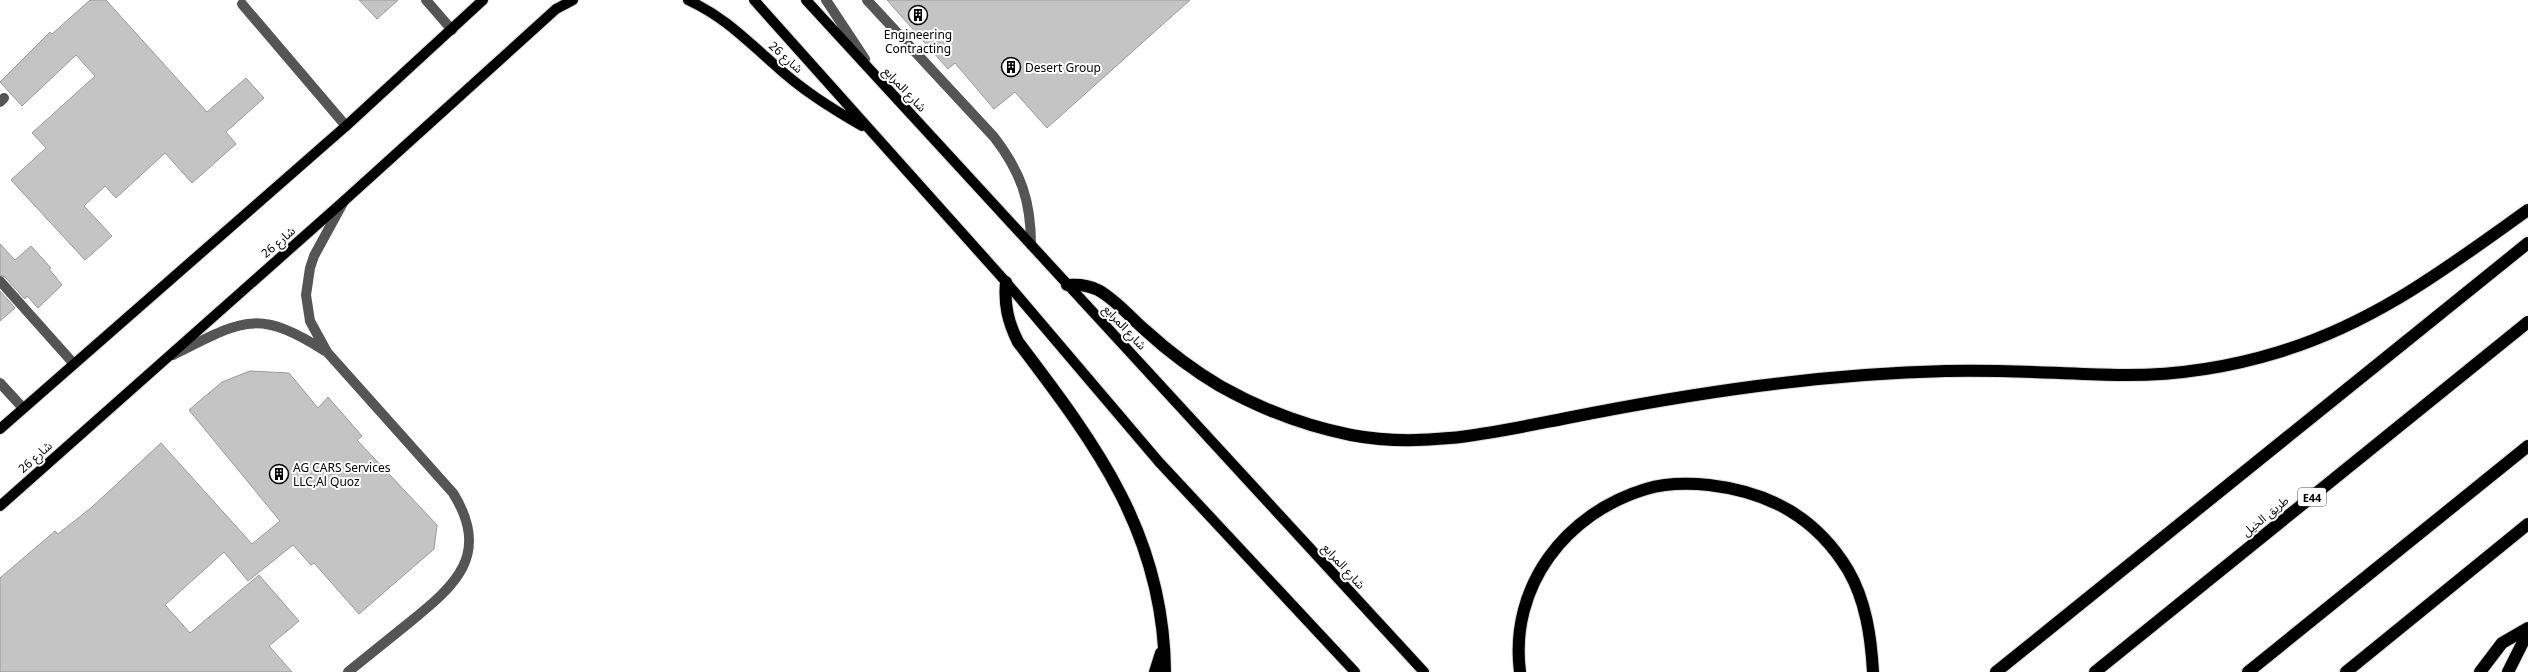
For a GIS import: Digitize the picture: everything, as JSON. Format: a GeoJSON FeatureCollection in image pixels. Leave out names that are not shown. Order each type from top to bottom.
{"type":"FeatureCollection","features":[{"type":"Feature","properties":{"kind":"highway"},"geometry":{"type":"LineString","coordinates":[[1067,285],[1078,284],[1099,291],[1190,367],[1231,392],[1281,415],[1353,435],[1393,440],[1433,440],[1473,437],[1677,396],[1819,378],[1964,370],[2120,375],[2172,373],[2225,365],[2294,347],[2331,333],[2381,310],[2429,281],[2528,210]]}},
{"type":"Feature","properties":{"kind":"highway"},"geometry":{"type":"LineString","coordinates":[[1996,672],[2528,242]]}},
{"type":"Feature","properties":{"kind":"highway"},"geometry":{"type":"LineString","coordinates":[[1006,282],[1006,313],[1016,337],[1081,424],[1125,499],[1140,534],[1151,570],[1159,607],[1165,672]]}},
{"type":"Feature","properties":{"kind":"highway","name":"طريق الخيل"},"geometry":{"type":"LineString","coordinates":[[2095,672],[2528,322]]}},
{"type":"Feature","properties":{"kind":"highway"},"geometry":{"type":"LineString","coordinates":[[2248,672],[2528,446]]}},
{"type":"Feature","properties":{"kind":"highway"},"geometry":{"type":"LineString","coordinates":[[1520,672],[1520,632],[1526,603],[1537,576],[1552,550],[1579,524],[1614,502],[1646,488],[1687,483],[1725,487],[1766,497],[1798,515],[1826,540],[1848,570],[1863,605],[1871,637],[1873,672]]}},
{"type":"Feature","properties":{"kind":"highway"},"geometry":{"type":"LineString","coordinates":[[2346,672],[2528,524]]}},
{"type":"Feature","properties":{"kind":"highway"},"geometry":{"type":"LineString","coordinates":[[2480,672],[2502,642],[2528,628]]}},
{"type":"Feature","properties":{"kind":"highway"},"geometry":{"type":"LineString","coordinates":[[2508,672],[2528,632]]}},
{"type":"Feature","properties":{"kind":"highway"},"geometry":{"type":"LineString","coordinates":[[1155,672],[1163,644]]}},
{"type":"Feature","properties":{"kind":"main road"},"geometry":{"type":"LineString","coordinates":[[0,429],[346,126],[483,0]]}},
{"type":"Feature","properties":{"kind":"main road"},"geometry":{"type":"LineString","coordinates":[[556,9],[563,0]]}},
{"type":"Feature","properties":{"kind":"main road","name":"شارع 26"},"geometry":{"type":"LineString","coordinates":[[0,506],[345,200],[556,9],[573,0]]}},
{"type":"Feature","properties":{"kind":"main road","name":"شارع 26"},"geometry":{"type":"LineString","coordinates":[[688,0],[710,10],[732,25],[775,65],[826,106],[869,129]]}},
{"type":"Feature","properties":{"kind":"main road"},"geometry":{"type":"LineString","coordinates":[[754,0],[1006,282],[1159,462],[1355,672]]}},
{"type":"Feature","properties":{"kind":"main road","name":"شارع المرابع"},"geometry":{"type":"LineString","coordinates":[[806,0],[1424,672]]}},
{"type":"Feature","properties":{"kind":"street"},"geometry":{"type":"LineString","coordinates":[[426,0],[452,30]]}},
{"type":"Feature","properties":{"kind":"street"},"geometry":{"type":"LineString","coordinates":[[826,0],[878,80]]}},
{"type":"Feature","properties":{"kind":"street"},"geometry":{"type":"LineString","coordinates":[[867,0],[994,137],[1008,156],[1020,176],[1027,199],[1031,222],[1031,245]]}},
{"type":"Feature","properties":{"kind":"street"},"geometry":{"type":"LineString","coordinates":[[242,4],[346,126]]}},
{"type":"Feature","properties":{"kind":"street"},"geometry":{"type":"LineString","coordinates":[[345,200],[314,256],[307,281],[307,301],[310,321],[327,352],[453,493],[462,508],[467,524],[469,540],[466,557],[451,587],[348,672]]}},
{"type":"Feature","properties":{"kind":"street"},"geometry":{"type":"LineString","coordinates":[[0,281],[74,364]]}},
{"type":"Feature","properties":{"kind":"street"},"geometry":{"type":"LineString","coordinates":[[164,359],[229,328],[253,323],[288,329],[327,352]]}},
{"type":"Feature","properties":{"kind":"street"},"geometry":{"type":"LineString","coordinates":[[0,383],[23,408]]}},
{"type":"Feature","properties":{"kind":"building"},"geometry":{"type":"Polygon","coordinates":[[[90,0],[106,0],[207,112],[246,78],[264,98],[226,132],[236,144],[192,183],[165,153],[116,198],[105,186],[84,206],[112,236],[85,260],[11,180],[46,148],[32,133],[95,76],[76,55],[22,106],[0,82],[50,32],[52,34],[90,0]]]}},
{"type":"Feature","properties":{"kind":"building"},"geometry":{"type":"Polygon","coordinates":[[[359,0],[398,0],[377,19],[359,0]]]}},
{"type":"Feature","properties":{"kind":"building"},"geometry":{"type":"Polygon","coordinates":[[[887,0],[1190,0],[1047,128],[1015,92],[994,109],[955,63],[948,69],[887,0]]]}},
{"type":"Feature","properties":{"kind":"building"},"geometry":{"type":"Polygon","coordinates":[[[0,244],[15,260],[31,246],[51,268],[49,269],[62,285],[38,308],[27,296],[25,299],[5,277],[0,275],[0,244]]]}},
{"type":"Feature","properties":{"kind":"building"},"geometry":{"type":"Polygon","coordinates":[[[0,291],[15,308],[0,321],[0,291]]]}},
{"type":"Feature","properties":{"kind":"building"},"geometry":{"type":"Polygon","coordinates":[[[250,371],[289,373],[318,408],[328,397],[362,436],[357,440],[437,525],[434,549],[359,614],[314,563],[311,565],[293,545],[248,581],[224,552],[165,605],[190,633],[259,575],[299,621],[269,646],[292,672],[0,672],[0,578],[55,531],[58,534],[92,507],[161,443],[252,544],[280,521],[189,410],[222,382],[250,371]]]}},
{"type":"Feature","properties":{"kind":"place","name":"Engineering Contracting"},"geometry":{"type":"Point","coordinates":[918,15]}},
{"type":"Feature","properties":{"kind":"place","name":"Desert Group"},"geometry":{"type":"Point","coordinates":[1011,67]}},
{"type":"Feature","properties":{"kind":"place","name":"AG CARS Services LLC,Al Quoz"},"geometry":{"type":"Point","coordinates":[279,474]}}]}
